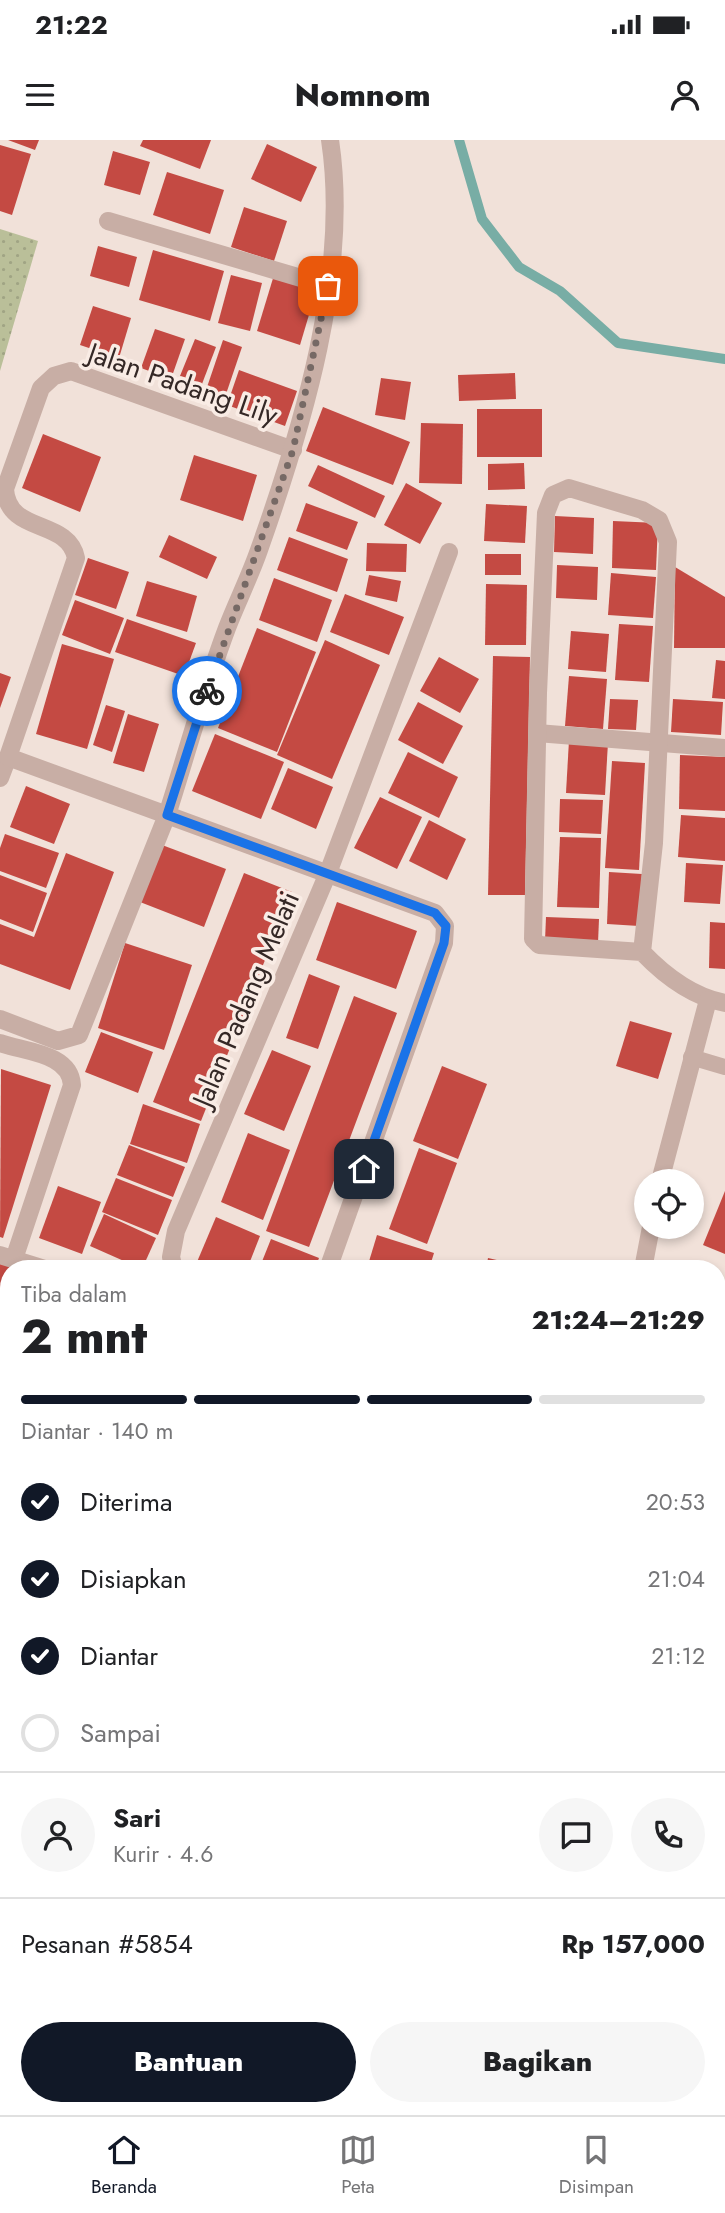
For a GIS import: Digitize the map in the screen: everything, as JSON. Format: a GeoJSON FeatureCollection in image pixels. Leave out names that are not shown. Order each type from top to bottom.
{"type":"FeatureCollection","features":[{"type":"Feature","properties":{"kind":"street"},"geometry":{"type":"LineString","coordinates":[[0,1019],[58,1041],[79,1035],[167,815],[227,628],[258,552],[293,450],[328,286],[334,214],[334,166],[330,140]]}},
{"type":"Feature","properties":{"kind":"street"},"geometry":{"type":"LineString","coordinates":[[108,221],[328,286]]}},
{"type":"Feature","properties":{"kind":"street","name":"Jalan Padang Lily"},"geometry":{"type":"LineString","coordinates":[[8,758],[76,558],[71,544],[64,536],[20,519],[10,509],[5,489],[41,387],[54,376],[71,371],[293,450]]}},
{"type":"Feature","properties":{"kind":"street"},"geometry":{"type":"LineString","coordinates":[[642,952],[654,843],[668,542],[659,520],[642,510],[569,488],[553,495],[546,513],[537,733],[533,939],[539,945],[642,952],[658,969],[717,1002],[691,1057],[663,1169]]}},
{"type":"Feature","properties":{"kind":"street","name":"Jalan Padang Melati"},"geometry":{"type":"LineString","coordinates":[[171,1260],[176,1231],[328,873],[449,552]]}},
{"type":"Feature","properties":{"kind":"street"},"geometry":{"type":"LineString","coordinates":[[537,733],[725,748]]}},
{"type":"Feature","properties":{"kind":"street"},"geometry":{"type":"LineString","coordinates":[[0,778],[8,758],[435,913],[446,926],[444,943],[331,1260]]}},
{"type":"Feature","properties":{"kind":"street"},"geometry":{"type":"LineString","coordinates":[[0,1042],[63,1063],[71,1074],[72,1085],[7,1257]]}},
{"type":"Feature","properties":{"kind":"street"},"geometry":{"type":"LineString","coordinates":[[645,1260],[649,1239]]}},
{"type":"Feature","properties":{"kind":"lane"},"geometry":{"type":"LineString","coordinates":[[691,1057],[725,1067]]}},
{"type":"Feature","properties":{"kind":"green space"},"geometry":{"type":"Polygon","coordinates":[[[0,229],[38,241],[0,371],[0,229]]]}},
{"type":"Feature","properties":{"kind":"building"},"geometry":{"type":"Polygon","coordinates":[[[8,140],[39,140],[35,150],[8,140]]]}},
{"type":"Feature","properties":{"kind":"building"},"geometry":{"type":"Polygon","coordinates":[[[143,140],[211,140],[200,169],[140,146],[143,140]]]}},
{"type":"Feature","properties":{"kind":"building"},"geometry":{"type":"Polygon","coordinates":[[[267,144],[317,167],[301,202],[251,179],[267,144]]]}},
{"type":"Feature","properties":{"kind":"building"},"geometry":{"type":"Polygon","coordinates":[[[0,145],[31,154],[12,215],[0,211],[0,145]]]}},
{"type":"Feature","properties":{"kind":"building"},"geometry":{"type":"Polygon","coordinates":[[[113,151],[150,162],[140,195],[104,185],[113,151]]]}},
{"type":"Feature","properties":{"kind":"building"},"geometry":{"type":"Polygon","coordinates":[[[167,172],[224,190],[210,234],[153,215],[167,172]]]}},
{"type":"Feature","properties":{"kind":"building"},"geometry":{"type":"Polygon","coordinates":[[[244,207],[287,221],[274,261],[231,247],[244,207]]]}},
{"type":"Feature","properties":{"kind":"building"},"geometry":{"type":"Polygon","coordinates":[[[98,246],[137,257],[129,287],[90,276],[98,246]]]}},
{"type":"Feature","properties":{"kind":"building"},"geometry":{"type":"Polygon","coordinates":[[[153,250],[224,271],[210,321],[139,300],[153,250]]]}},
{"type":"Feature","properties":{"kind":"building"},"geometry":{"type":"Polygon","coordinates":[[[231,275],[262,283],[250,331],[218,323],[231,275]]]}},
{"type":"Feature","properties":{"kind":"building"},"geometry":{"type":"Polygon","coordinates":[[[274,275],[317,288],[300,345],[257,331],[274,275]]]}},
{"type":"Feature","properties":{"kind":"building"},"geometry":{"type":"Polygon","coordinates":[[[93,306],[131,318],[119,358],[80,345],[93,306]]]}},
{"type":"Feature","properties":{"kind":"building"},"geometry":{"type":"Polygon","coordinates":[[[155,329],[185,339],[171,379],[141,368],[155,329]]]}},
{"type":"Feature","properties":{"kind":"building"},"geometry":{"type":"Polygon","coordinates":[[[195,339],[216,347],[202,384],[180,376],[195,339]]]}},
{"type":"Feature","properties":{"kind":"building"},"geometry":{"type":"Polygon","coordinates":[[[223,340],[242,347],[224,400],[205,393],[223,340]]]}},
{"type":"Feature","properties":{"kind":"building"},"geometry":{"type":"Polygon","coordinates":[[[239,370],[297,391],[285,426],[227,405],[239,370]]]}},
{"type":"Feature","properties":{"kind":"building"},"geometry":{"type":"Polygon","coordinates":[[[515,373],[516,399],[459,401],[458,375],[515,373]]]}},
{"type":"Feature","properties":{"kind":"building"},"geometry":{"type":"Polygon","coordinates":[[[381,378],[411,382],[405,420],[375,415],[381,378]]]}},
{"type":"Feature","properties":{"kind":"building"},"geometry":{"type":"Polygon","coordinates":[[[323,407],[410,442],[393,485],[306,451],[323,407]]]}},
{"type":"Feature","properties":{"kind":"building"},"geometry":{"type":"Polygon","coordinates":[[[477,409],[542,409],[542,457],[477,457],[477,409]]]}},
{"type":"Feature","properties":{"kind":"building"},"geometry":{"type":"Polygon","coordinates":[[[421,423],[463,424],[462,484],[419,483],[421,423]]]}},
{"type":"Feature","properties":{"kind":"building"},"geometry":{"type":"Polygon","coordinates":[[[43,434],[101,457],[80,512],[22,488],[43,434]]]}},
{"type":"Feature","properties":{"kind":"building"},"geometry":{"type":"Polygon","coordinates":[[[194,455],[257,475],[243,521],[180,500],[194,455]]]}},
{"type":"Feature","properties":{"kind":"building"},"geometry":{"type":"Polygon","coordinates":[[[524,463],[525,489],[488,490],[488,464],[524,463]]]}},
{"type":"Feature","properties":{"kind":"building"},"geometry":{"type":"Polygon","coordinates":[[[318,465],[385,496],[375,518],[308,486],[318,465]]]}},
{"type":"Feature","properties":{"kind":"building"},"geometry":{"type":"Polygon","coordinates":[[[406,483],[442,503],[420,544],[384,525],[406,483]]]}},
{"type":"Feature","properties":{"kind":"building"},"geometry":{"type":"Polygon","coordinates":[[[306,503],[358,522],[347,550],[296,531],[306,503]]]}},
{"type":"Feature","properties":{"kind":"building"},"geometry":{"type":"Polygon","coordinates":[[[486,504],[527,506],[525,543],[484,541],[486,504]]]}},
{"type":"Feature","properties":{"kind":"building"},"geometry":{"type":"Polygon","coordinates":[[[555,516],[594,518],[593,554],[554,552],[555,516]]]}},
{"type":"Feature","properties":{"kind":"building"},"geometry":{"type":"Polygon","coordinates":[[[613,521],[658,523],[656,570],[612,568],[613,521]]]}},
{"type":"Feature","properties":{"kind":"building"},"geometry":{"type":"Polygon","coordinates":[[[169,535],[217,557],[207,579],[159,557],[169,535]]]}},
{"type":"Feature","properties":{"kind":"building"},"geometry":{"type":"Polygon","coordinates":[[[289,537],[348,559],[337,592],[277,570],[289,537]]]}},
{"type":"Feature","properties":{"kind":"building"},"geometry":{"type":"Polygon","coordinates":[[[367,543],[407,544],[406,572],[366,571],[367,543]]]}},
{"type":"Feature","properties":{"kind":"building"},"geometry":{"type":"Polygon","coordinates":[[[485,554],[521,554],[521,575],[485,575],[485,554]]]}},
{"type":"Feature","properties":{"kind":"building"},"geometry":{"type":"Polygon","coordinates":[[[88,558],[129,572],[116,609],[75,595],[88,558]]]}},
{"type":"Feature","properties":{"kind":"building"},"geometry":{"type":"Polygon","coordinates":[[[557,565],[598,567],[597,600],[556,598],[557,565]]]}},
{"type":"Feature","properties":{"kind":"building"},"geometry":{"type":"Polygon","coordinates":[[[675,567],[725,597],[725,648],[674,648],[675,567]]]}},
{"type":"Feature","properties":{"kind":"building"},"geometry":{"type":"Polygon","coordinates":[[[611,573],[656,577],[653,618],[608,615],[611,573]]]}},
{"type":"Feature","properties":{"kind":"building"},"geometry":{"type":"Polygon","coordinates":[[[369,575],[401,581],[397,602],[365,595],[369,575]]]}},
{"type":"Feature","properties":{"kind":"building"},"geometry":{"type":"Polygon","coordinates":[[[274,578],[332,600],[317,642],[259,620],[274,578]]]}},
{"type":"Feature","properties":{"kind":"building"},"geometry":{"type":"Polygon","coordinates":[[[147,581],[197,596],[187,632],[136,616],[147,581]]]}},
{"type":"Feature","properties":{"kind":"building"},"geometry":{"type":"Polygon","coordinates":[[[486,584],[527,585],[526,645],[485,645],[486,584]]]}},
{"type":"Feature","properties":{"kind":"building"},"geometry":{"type":"Polygon","coordinates":[[[345,594],[404,617],[389,655],[330,632],[345,594]]]}},
{"type":"Feature","properties":{"kind":"building"},"geometry":{"type":"Polygon","coordinates":[[[75,600],[124,618],[110,654],[62,635],[75,600]]]}},
{"type":"Feature","properties":{"kind":"building"},"geometry":{"type":"Polygon","coordinates":[[[127,619],[196,643],[184,676],[115,652],[127,619]]]}},
{"type":"Feature","properties":{"kind":"building"},"geometry":{"type":"Polygon","coordinates":[[[619,624],[653,626],[649,682],[615,680],[619,624]]]}},
{"type":"Feature","properties":{"kind":"building"},"geometry":{"type":"Polygon","coordinates":[[[257,628],[316,652],[277,752],[218,728],[257,628]]]}},
{"type":"Feature","properties":{"kind":"building"},"geometry":{"type":"Polygon","coordinates":[[[571,631],[609,634],[606,672],[568,669],[571,631]]]}},
{"type":"Feature","properties":{"kind":"building"},"geometry":{"type":"Polygon","coordinates":[[[325,640],[380,665],[332,779],[277,755],[325,640]]]}},
{"type":"Feature","properties":{"kind":"building"},"geometry":{"type":"Polygon","coordinates":[[[62,644],[114,659],[87,749],[36,734],[62,644]]]}},
{"type":"Feature","properties":{"kind":"building"},"geometry":{"type":"Polygon","coordinates":[[[493,656],[530,657],[525,895],[488,895],[493,656]]]}},
{"type":"Feature","properties":{"kind":"building"},"geometry":{"type":"Polygon","coordinates":[[[439,657],[479,679],[460,713],[420,691],[439,657]]]}},
{"type":"Feature","properties":{"kind":"building"},"geometry":{"type":"Polygon","coordinates":[[[716,660],[725,661],[725,699],[712,698],[716,660]]]}},
{"type":"Feature","properties":{"kind":"building"},"geometry":{"type":"Polygon","coordinates":[[[0,673],[11,677],[0,708],[0,673]]]}},
{"type":"Feature","properties":{"kind":"building"},"geometry":{"type":"Polygon","coordinates":[[[569,676],[607,679],[603,729],[565,726],[569,676]]]}},
{"type":"Feature","properties":{"kind":"building"},"geometry":{"type":"Polygon","coordinates":[[[610,699],[638,700],[636,730],[608,729],[610,699]]]}},
{"type":"Feature","properties":{"kind":"building"},"geometry":{"type":"Polygon","coordinates":[[[673,699],[723,702],[721,735],[671,732],[673,699]]]}},
{"type":"Feature","properties":{"kind":"building"},"geometry":{"type":"Polygon","coordinates":[[[418,702],[463,726],[443,764],[398,740],[418,702]]]}},
{"type":"Feature","properties":{"kind":"building"},"geometry":{"type":"Polygon","coordinates":[[[106,705],[125,711],[112,752],[93,745],[106,705]]]}},
{"type":"Feature","properties":{"kind":"building"},"geometry":{"type":"Polygon","coordinates":[[[128,714],[159,724],[144,772],[113,763],[128,714]]]}},
{"type":"Feature","properties":{"kind":"building"},"geometry":{"type":"Polygon","coordinates":[[[215,734],[284,762],[261,819],[192,791],[215,734]]]}},
{"type":"Feature","properties":{"kind":"building"},"geometry":{"type":"Polygon","coordinates":[[[569,740],[608,742],[605,795],[566,793],[569,740]]]}},
{"type":"Feature","properties":{"kind":"building"},"geometry":{"type":"Polygon","coordinates":[[[408,752],[458,777],[439,818],[388,793],[408,752]]]}},
{"type":"Feature","properties":{"kind":"building"},"geometry":{"type":"Polygon","coordinates":[[[680,755],[725,757],[725,811],[679,809],[680,755]]]}},
{"type":"Feature","properties":{"kind":"building"},"geometry":{"type":"Polygon","coordinates":[[[612,761],[645,763],[639,870],[605,868],[612,761]]]}},
{"type":"Feature","properties":{"kind":"building"},"geometry":{"type":"Polygon","coordinates":[[[288,768],[333,787],[316,829],[271,809],[288,768]]]}},
{"type":"Feature","properties":{"kind":"building"},"geometry":{"type":"Polygon","coordinates":[[[26,786],[70,804],[54,844],[10,827],[26,786]]]}},
{"type":"Feature","properties":{"kind":"building"},"geometry":{"type":"Polygon","coordinates":[[[380,797],[422,817],[397,869],[354,848],[380,797]]]}},
{"type":"Feature","properties":{"kind":"building"},"geometry":{"type":"Polygon","coordinates":[[[560,799],[603,800],[601,834],[559,832],[560,799]]]}},
{"type":"Feature","properties":{"kind":"building"},"geometry":{"type":"Polygon","coordinates":[[[681,815],[725,818],[725,861],[678,857],[681,815]]]}},
{"type":"Feature","properties":{"kind":"building"},"geometry":{"type":"Polygon","coordinates":[[[429,820],[466,839],[447,880],[409,861],[429,820]]]}},
{"type":"Feature","properties":{"kind":"building"},"geometry":{"type":"Polygon","coordinates":[[[5,834],[59,853],[46,888],[0,871],[0,848],[5,834]]]}},
{"type":"Feature","properties":{"kind":"building"},"geometry":{"type":"Polygon","coordinates":[[[560,837],[601,838],[599,908],[557,907],[560,837]]]}},
{"type":"Feature","properties":{"kind":"building"},"geometry":{"type":"Polygon","coordinates":[[[162,845],[226,869],[204,927],[140,902],[162,845]]]}},
{"type":"Feature","properties":{"kind":"building"},"geometry":{"type":"Polygon","coordinates":[[[66,853],[114,872],[70,990],[0,964],[0,924],[34,937],[66,853]]]}},
{"type":"Feature","properties":{"kind":"building"},"geometry":{"type":"Polygon","coordinates":[[[686,863],[723,865],[720,904],[684,902],[686,863]]]}},
{"type":"Feature","properties":{"kind":"building"},"geometry":{"type":"Polygon","coordinates":[[[609,872],[642,874],[639,926],[607,924],[609,872]]]}},
{"type":"Feature","properties":{"kind":"building"},"geometry":{"type":"Polygon","coordinates":[[[244,873],[292,892],[201,1121],[153,1102],[244,873]]]}},
{"type":"Feature","properties":{"kind":"building"},"geometry":{"type":"Polygon","coordinates":[[[0,875],[47,893],[33,932],[0,919],[0,875]]]}},
{"type":"Feature","properties":{"kind":"building"},"geometry":{"type":"Polygon","coordinates":[[[337,902],[417,931],[396,989],[316,960],[337,902]]]}},
{"type":"Feature","properties":{"kind":"building"},"geometry":{"type":"Polygon","coordinates":[[[546,917],[599,919],[598,943],[545,941],[546,917]]]}},
{"type":"Feature","properties":{"kind":"building"},"geometry":{"type":"Polygon","coordinates":[[[710,922],[725,923],[725,969],[709,968],[710,922]]]}},
{"type":"Feature","properties":{"kind":"building"},"geometry":{"type":"Polygon","coordinates":[[[125,943],[192,965],[164,1050],[98,1028],[125,943]]]}},
{"type":"Feature","properties":{"kind":"building"},"geometry":{"type":"Polygon","coordinates":[[[309,974],[340,986],[318,1049],[286,1038],[309,974]]]}},
{"type":"Feature","properties":{"kind":"building"},"geometry":{"type":"Polygon","coordinates":[[[354,996],[397,1013],[309,1247],[266,1231],[354,996]]]}},
{"type":"Feature","properties":{"kind":"building"},"geometry":{"type":"Polygon","coordinates":[[[630,1021],[672,1033],[658,1079],[616,1066],[630,1021]]]}},
{"type":"Feature","properties":{"kind":"building"},"geometry":{"type":"Polygon","coordinates":[[[101,1032],[153,1052],[138,1093],[85,1072],[101,1032]]]}},
{"type":"Feature","properties":{"kind":"building"},"geometry":{"type":"Polygon","coordinates":[[[272,1050],[311,1066],[284,1131],[244,1114],[272,1050]]]}},
{"type":"Feature","properties":{"kind":"building"},"geometry":{"type":"Polygon","coordinates":[[[442,1066],[487,1084],[458,1159],[413,1141],[442,1066]]]}},
{"type":"Feature","properties":{"kind":"building"},"geometry":{"type":"Polygon","coordinates":[[[1,1069],[51,1085],[3,1238],[0,1237],[1,1069]]]}},
{"type":"Feature","properties":{"kind":"building"},"geometry":{"type":"Polygon","coordinates":[[[143,1104],[200,1124],[187,1163],[130,1144],[143,1104]]]}},
{"type":"Feature","properties":{"kind":"building"},"geometry":{"type":"Polygon","coordinates":[[[248,1133],[290,1150],[263,1220],[221,1202],[248,1133]]]}},
{"type":"Feature","properties":{"kind":"building"},"geometry":{"type":"Polygon","coordinates":[[[129,1145],[185,1167],[173,1197],[117,1175],[129,1145]]]}},
{"type":"Feature","properties":{"kind":"building"},"geometry":{"type":"Polygon","coordinates":[[[419,1148],[457,1163],[427,1244],[389,1229],[419,1148]]]}},
{"type":"Feature","properties":{"kind":"building"},"geometry":{"type":"Polygon","coordinates":[[[116,1178],[172,1200],[158,1235],[102,1212],[116,1178]]]}},
{"type":"Feature","properties":{"kind":"building"},"geometry":{"type":"Polygon","coordinates":[[[58,1186],[101,1202],[82,1254],[39,1238],[58,1186]]]}},
{"type":"Feature","properties":{"kind":"building"},"geometry":{"type":"Polygon","coordinates":[[[725,1191],[725,1254],[703,1245],[725,1191]]]}},
{"type":"Feature","properties":{"kind":"building"},"geometry":{"type":"Polygon","coordinates":[[[104,1214],[156,1238],[146,1260],[122,1260],[90,1246],[104,1214]]]}},
{"type":"Feature","properties":{"kind":"building"},"geometry":{"type":"Polygon","coordinates":[[[216,1217],[260,1236],[251,1260],[198,1260],[216,1217]]]}},
{"type":"Feature","properties":{"kind":"building"},"geometry":{"type":"Polygon","coordinates":[[[377,1235],[434,1253],[432,1260],[369,1260],[377,1235]]]}},
{"type":"Feature","properties":{"kind":"building"},"geometry":{"type":"Polygon","coordinates":[[[271,1239],[319,1258],[318,1260],[263,1260],[271,1239]]]}},
{"type":"Feature","properties":{"kind":"waterway"},"geometry":{"type":"LineString","coordinates":[[459,140],[482,219],[519,267],[560,291],[618,343],[725,359]]}},
{"type":"Feature","properties":{"kind":"way so far"},"geometry":{"type":"LineString","coordinates":[[207,691],[227,628],[258,552],[293,450],[322,325],[328,286]]}},
{"type":"Feature","properties":{"kind":"route"},"geometry":{"type":"LineString","coordinates":[[207,691],[167,815],[435,913],[446,926],[444,943],[364,1169]]}}]}
